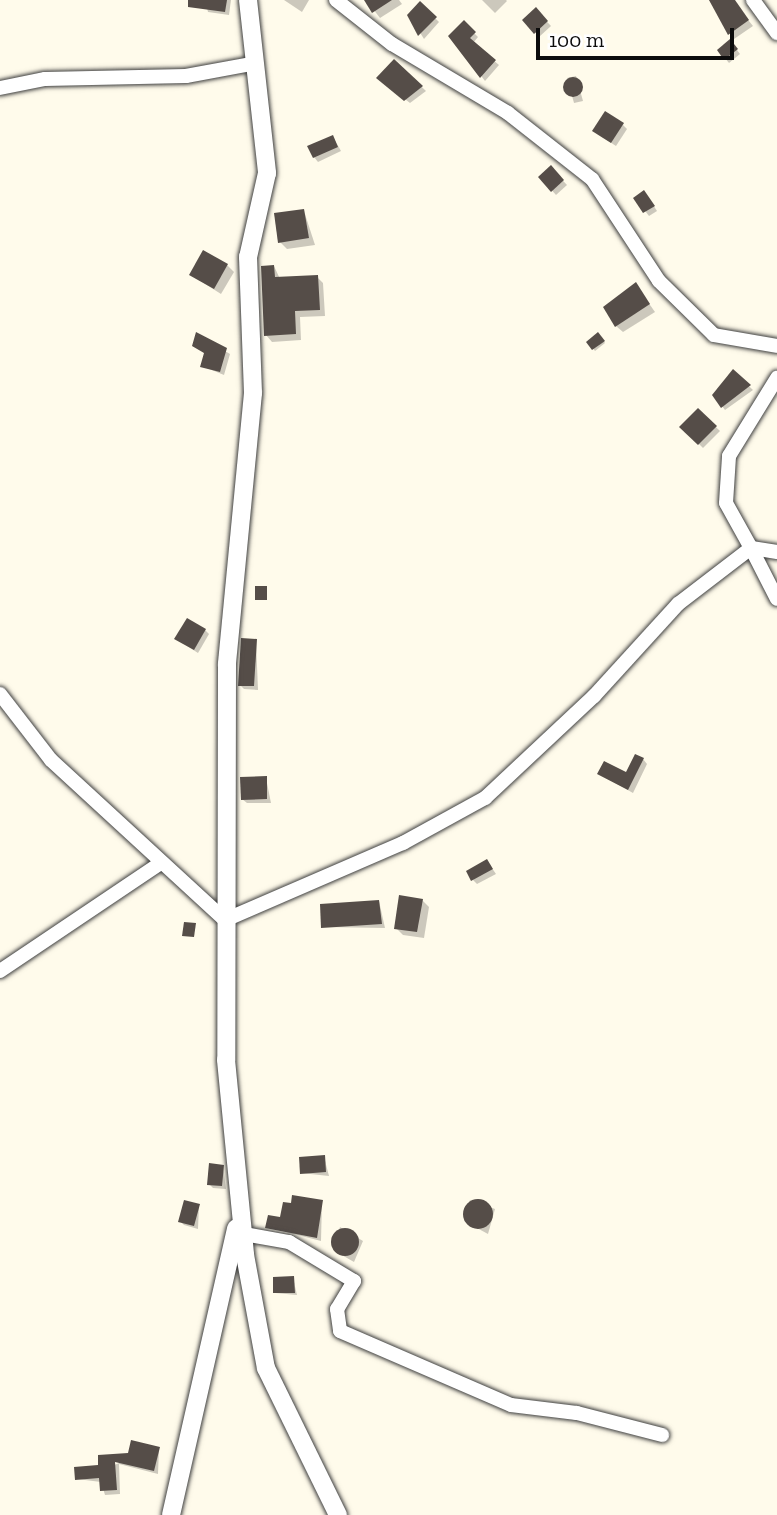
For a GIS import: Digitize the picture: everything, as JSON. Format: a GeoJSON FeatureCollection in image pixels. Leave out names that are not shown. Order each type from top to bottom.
{"type":"FeatureCollection","features":[{"type":"Feature","properties":{"kind":"street"},"geometry":{"type":"LineString","coordinates":[[248,0],[267,173],[248,257],[253,393],[226,664],[226,1060],[244,1234],[274,1396],[338,1515]]}},
{"type":"Feature","properties":{"kind":"street"},"geometry":{"type":"LineString","coordinates":[[336,0],[392,44],[508,113],[592,179],[659,281],[714,335],[777,346]]}},
{"type":"Feature","properties":{"kind":"street"},"geometry":{"type":"LineString","coordinates":[[753,0],[777,33]]}},
{"type":"Feature","properties":{"kind":"street"},"geometry":{"type":"LineString","coordinates":[[0,88],[45,79],[186,76],[256,63]]}},
{"type":"Feature","properties":{"kind":"street"},"geometry":{"type":"LineString","coordinates":[[777,378],[729,456],[726,503],[777,600]]}},
{"type":"Feature","properties":{"kind":"street"},"geometry":{"type":"LineString","coordinates":[[225,920],[403,843],[485,798],[594,696],[678,604],[751,548],[777,552]]}},
{"type":"Feature","properties":{"kind":"street"},"geometry":{"type":"LineString","coordinates":[[0,694],[51,760],[158,865],[225,920]]}},
{"type":"Feature","properties":{"kind":"street"},"geometry":{"type":"LineString","coordinates":[[0,971],[158,865]]}},
{"type":"Feature","properties":{"kind":"street"},"geometry":{"type":"LineString","coordinates":[[171,1515],[242,1201]]}},
{"type":"Feature","properties":{"kind":"street"},"geometry":{"type":"LineString","coordinates":[[244,1234],[289,1242],[354,1280],[337,1309],[340,1331],[511,1405],[577,1413],[662,1435]]}},
{"type":"Feature","properties":{"kind":"building"},"geometry":{"type":"Polygon","coordinates":[[[188,0],[227,0],[225,12],[188,7],[188,0]]]}},
{"type":"Feature","properties":{"kind":"building"},"geometry":{"type":"Polygon","coordinates":[[[364,0],[392,0],[372,13],[364,0]]]}},
{"type":"Feature","properties":{"kind":"building"},"geometry":{"type":"Polygon","coordinates":[[[709,0],[735,0],[749,20],[728,35],[709,0]]]}},
{"type":"Feature","properties":{"kind":"building"},"geometry":{"type":"Polygon","coordinates":[[[420,1],[437,17],[418,36],[407,15],[420,1]]]}},
{"type":"Feature","properties":{"kind":"building"},"geometry":{"type":"Polygon","coordinates":[[[536,7],[548,21],[534,34],[522,20],[536,7]]]}},
{"type":"Feature","properties":{"kind":"building"},"geometry":{"type":"Polygon","coordinates":[[[464,20],[476,32],[470,38],[496,60],[480,78],[448,36],[464,20]]]}},
{"type":"Feature","properties":{"kind":"building"},"geometry":{"type":"Polygon","coordinates":[[[730,39],[738,49],[724,60],[717,50],[730,39]]]}},
{"type":"Feature","properties":{"kind":"building"},"geometry":{"type":"Polygon","coordinates":[[[394,59],[423,86],[404,101],[376,78],[394,59]]]}},
{"type":"Feature","properties":{"kind":"building"},"geometry":{"type":"Polygon","coordinates":[[[573,77],[580,80],[583,87],[580,94],[573,97],[566,94],[563,87],[566,80],[573,77]]]}},
{"type":"Feature","properties":{"kind":"building"},"geometry":{"type":"Polygon","coordinates":[[[605,111],[624,123],[611,143],[592,131],[605,111]]]}},
{"type":"Feature","properties":{"kind":"building"},"geometry":{"type":"Polygon","coordinates":[[[333,135],[338,147],[313,158],[307,146],[333,135]]]}},
{"type":"Feature","properties":{"kind":"building"},"geometry":{"type":"Polygon","coordinates":[[[551,165],[564,180],[551,192],[538,177],[551,165]]]}},
{"type":"Feature","properties":{"kind":"building"},"geometry":{"type":"Polygon","coordinates":[[[644,190],[655,206],[643,213],[633,198],[644,190]]]}},
{"type":"Feature","properties":{"kind":"building"},"geometry":{"type":"Polygon","coordinates":[[[304,209],[309,238],[278,243],[274,213],[304,209]]]}},
{"type":"Feature","properties":{"kind":"building"},"geometry":{"type":"Polygon","coordinates":[[[203,250],[228,264],[214,289],[189,275],[203,250]]]}},
{"type":"Feature","properties":{"kind":"building"},"geometry":{"type":"Polygon","coordinates":[[[274,265],[275,277],[318,275],[320,310],[295,311],[296,334],[264,336],[261,266],[274,265]]]}},
{"type":"Feature","properties":{"kind":"building"},"geometry":{"type":"Polygon","coordinates":[[[636,282],[650,304],[615,327],[603,307],[636,282]]]}},
{"type":"Feature","properties":{"kind":"building"},"geometry":{"type":"Polygon","coordinates":[[[196,332],[227,348],[220,372],[200,367],[204,353],[192,346],[196,332]]]}},
{"type":"Feature","properties":{"kind":"building"},"geometry":{"type":"Polygon","coordinates":[[[598,332],[605,341],[592,350],[586,342],[598,332]]]}},
{"type":"Feature","properties":{"kind":"building"},"geometry":{"type":"Polygon","coordinates":[[[733,369],[751,385],[721,408],[712,395],[733,369]]]}},
{"type":"Feature","properties":{"kind":"building"},"geometry":{"type":"Polygon","coordinates":[[[698,408],[717,426],[698,445],[679,427],[698,408]]]}},
{"type":"Feature","properties":{"kind":"building"},"geometry":{"type":"Polygon","coordinates":[[[255,586],[267,586],[267,600],[255,600],[255,586]]]}},
{"type":"Feature","properties":{"kind":"building"},"geometry":{"type":"Polygon","coordinates":[[[187,618],[206,629],[194,650],[174,639],[187,618]]]}},
{"type":"Feature","properties":{"kind":"building"},"geometry":{"type":"Polygon","coordinates":[[[241,638],[257,639],[254,686],[238,686],[241,638]]]}},
{"type":"Feature","properties":{"kind":"building"},"geometry":{"type":"Polygon","coordinates":[[[635,754],[644,758],[628,790],[597,774],[604,761],[626,772],[635,754]]]}},
{"type":"Feature","properties":{"kind":"building"},"geometry":{"type":"Polygon","coordinates":[[[267,776],[267,799],[241,800],[240,777],[267,776]]]}},
{"type":"Feature","properties":{"kind":"building"},"geometry":{"type":"Polygon","coordinates":[[[487,859],[493,869],[471,881],[466,871],[487,859]]]}},
{"type":"Feature","properties":{"kind":"building"},"geometry":{"type":"Polygon","coordinates":[[[399,895],[423,899],[417,932],[394,929],[399,895]]]}},
{"type":"Feature","properties":{"kind":"building"},"geometry":{"type":"Polygon","coordinates":[[[379,900],[382,924],[321,928],[320,904],[379,900]]]}},
{"type":"Feature","properties":{"kind":"building"},"geometry":{"type":"Polygon","coordinates":[[[184,922],[196,923],[194,937],[182,936],[184,922]]]}},
{"type":"Feature","properties":{"kind":"building"},"geometry":{"type":"Polygon","coordinates":[[[325,1155],[326,1172],[300,1174],[299,1157],[325,1155]]]}},
{"type":"Feature","properties":{"kind":"building"},"geometry":{"type":"Polygon","coordinates":[[[209,1163],[224,1165],[222,1186],[207,1185],[209,1163]]]}},
{"type":"Feature","properties":{"kind":"building"},"geometry":{"type":"Polygon","coordinates":[[[292,1195],[323,1200],[317,1238],[265,1228],[268,1215],[280,1217],[283,1202],[291,1203],[292,1195]]]}},
{"type":"Feature","properties":{"kind":"building"},"geometry":{"type":"Polygon","coordinates":[[[478,1199],[489,1203],[493,1214],[489,1225],[478,1229],[467,1225],[463,1214],[467,1203],[478,1199]]]}},
{"type":"Feature","properties":{"kind":"building"},"geometry":{"type":"Polygon","coordinates":[[[184,1200],[200,1204],[194,1226],[178,1222],[184,1200]]]}},
{"type":"Feature","properties":{"kind":"building"},"geometry":{"type":"Polygon","coordinates":[[[345,1228],[355,1232],[359,1242],[355,1252],[345,1256],[335,1252],[331,1242],[335,1232],[345,1228]]]}},
{"type":"Feature","properties":{"kind":"building"},"geometry":{"type":"Polygon","coordinates":[[[294,1276],[295,1293],[273,1293],[273,1277],[294,1276]]]}},
{"type":"Feature","properties":{"kind":"building"},"geometry":{"type":"Polygon","coordinates":[[[131,1440],[160,1447],[154,1471],[115,1462],[117,1490],[100,1491],[99,1478],[75,1480],[74,1467],[98,1465],[98,1455],[128,1453],[131,1440]]]}}]}
